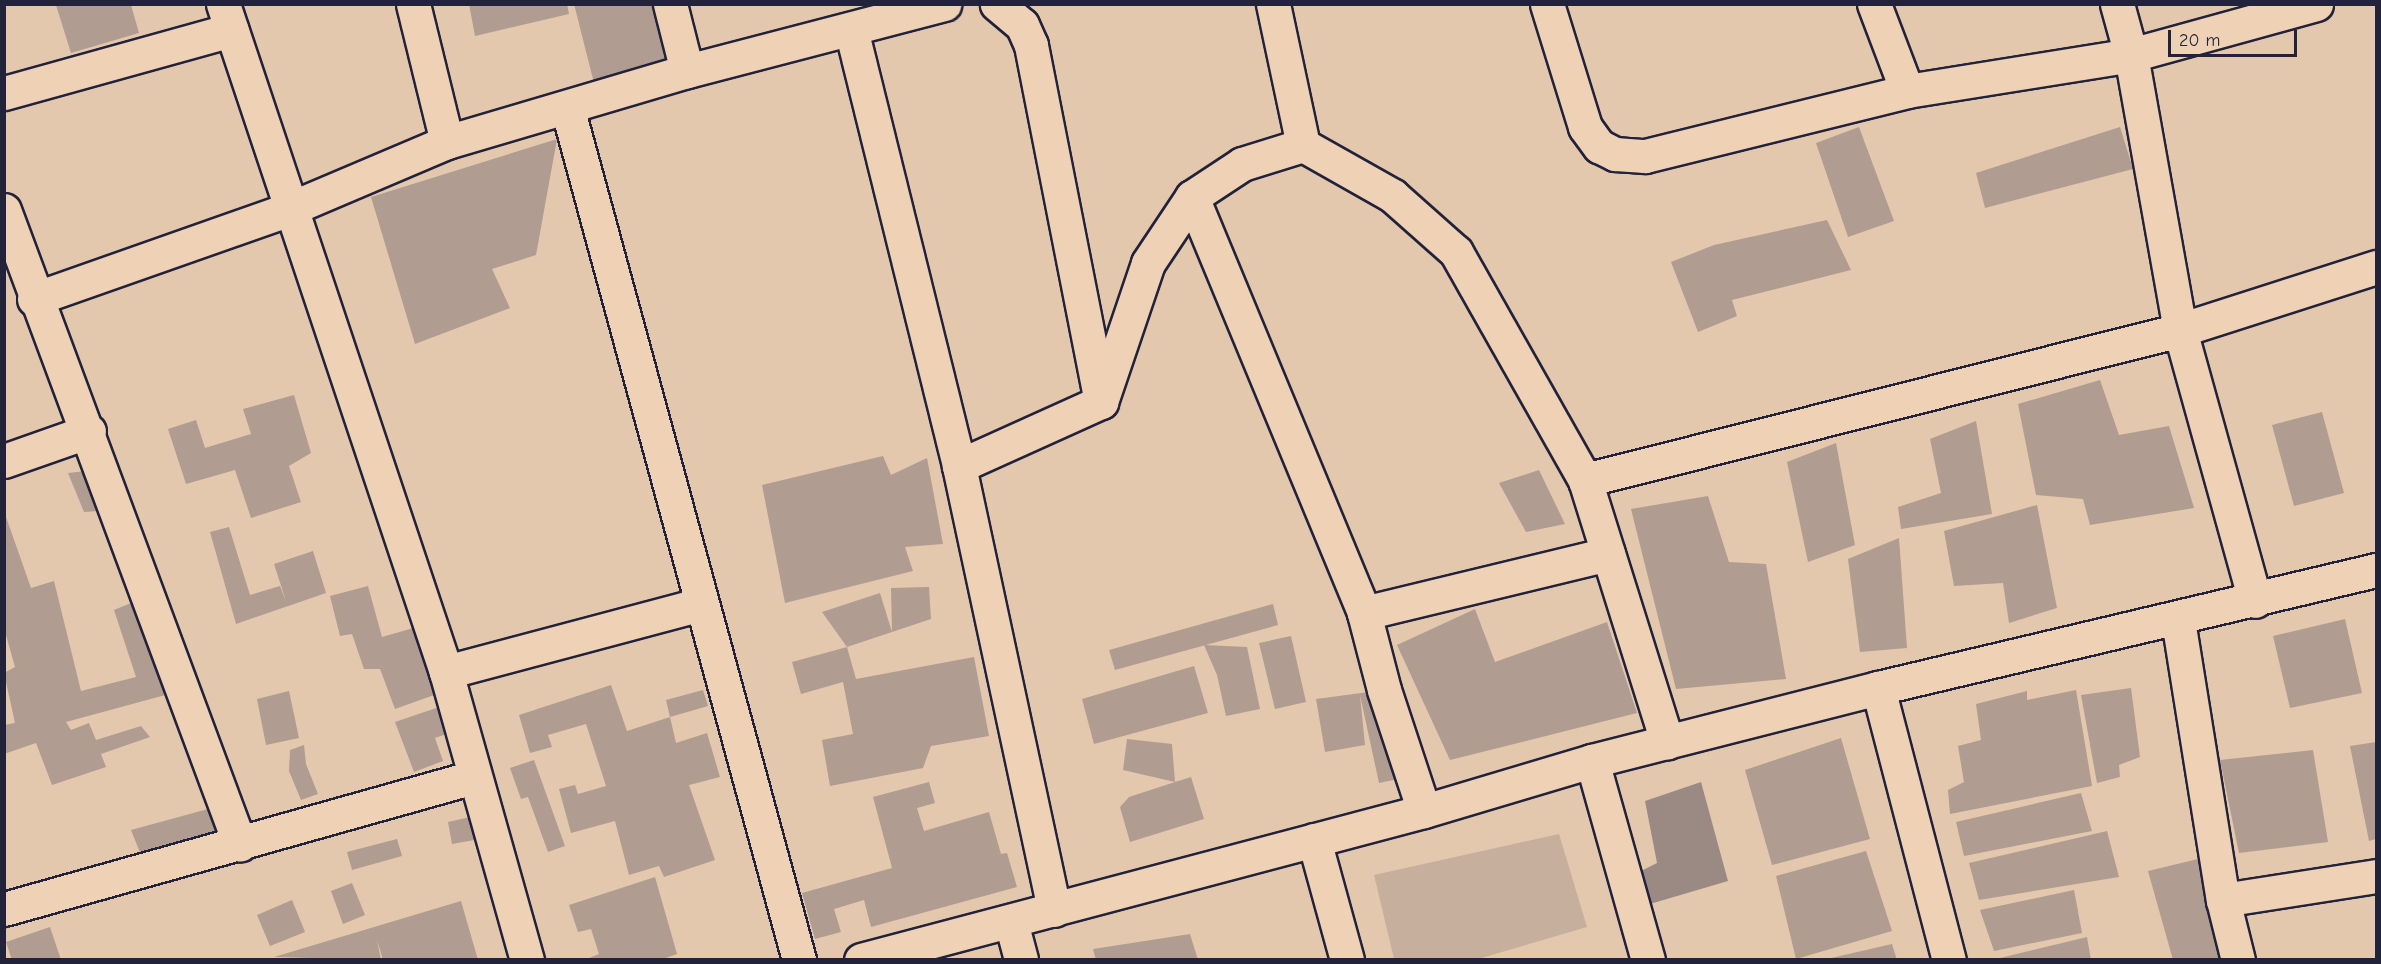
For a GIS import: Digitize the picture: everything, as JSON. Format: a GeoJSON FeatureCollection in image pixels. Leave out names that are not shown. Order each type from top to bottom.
{"type":"FeatureCollection","features":[{"type":"Feature","properties":{"kind":"street"},"geometry":{"type":"LineString","coordinates":[[413,4],[447,141]]}},
{"type":"Feature","properties":{"kind":"street"},"geometry":{"type":"LineString","coordinates":[[670,4],[687,71]]}},
{"type":"Feature","properties":{"kind":"street"},"geometry":{"type":"LineString","coordinates":[[34,298],[290,209],[447,141],[687,71],[944,4]]}},
{"type":"Feature","properties":{"kind":"street"},"geometry":{"type":"LineString","coordinates":[[997,4],[1022,25],[1031,45],[1101,402]]}},
{"type":"Feature","properties":{"kind":"street"},"geometry":{"type":"LineString","coordinates":[[1273,4],[1303,145]]}},
{"type":"Feature","properties":{"kind":"street"},"geometry":{"type":"LineString","coordinates":[[1547,4],[1585,127],[1599,146],[1615,154],[1645,156],[1907,91],[2132,55],[2316,4]]}},
{"type":"Feature","properties":{"kind":"street"},"geometry":{"type":"LineString","coordinates":[[1874,4],[1907,91]]}},
{"type":"Feature","properties":{"kind":"street"},"geometry":{"type":"LineString","coordinates":[[2117,4],[2132,55],[2180,330],[2254,600]]}},
{"type":"Feature","properties":{"kind":"street"},"geometry":{"type":"LineString","coordinates":[[4,93],[227,17],[446,672],[527,960]]}},
{"type":"Feature","properties":{"kind":"street"},"geometry":{"type":"LineString","coordinates":[[851,28],[959,465],[1054,910]]}},
{"type":"Feature","properties":{"kind":"street"},"geometry":{"type":"LineString","coordinates":[[567,107],[799,960]]}},
{"type":"Feature","properties":{"kind":"street"},"geometry":{"type":"LineString","coordinates":[[959,465],[1101,402],[1148,263],[1192,197],[1242,164],[1303,145],[1393,196],[1456,252],[1585,480],[1667,742]]}},
{"type":"Feature","properties":{"kind":"street"},"geometry":{"type":"LineString","coordinates":[[1192,197],[1364,613],[1384,690],[1424,811]]}},
{"type":"Feature","properties":{"kind":"street"},"geometry":{"type":"LineString","coordinates":[[4,210],[34,298],[89,431],[240,845]]}},
{"type":"Feature","properties":{"kind":"street"},"geometry":{"type":"LineString","coordinates":[[1585,480],[2180,330],[2376,267]]}},
{"type":"Feature","properties":{"kind":"street"},"geometry":{"type":"LineString","coordinates":[[4,461],[89,431]]}},
{"type":"Feature","properties":{"kind":"street"},"geometry":{"type":"LineString","coordinates":[[1364,613],[1608,554]]}},
{"type":"Feature","properties":{"kind":"street"},"geometry":{"type":"LineString","coordinates":[[869,959],[1424,811],[1592,761],[1878,688],[2178,620],[2376,570]]}},
{"type":"Feature","properties":{"kind":"street"},"geometry":{"type":"LineString","coordinates":[[446,672],[701,604]]}},
{"type":"Feature","properties":{"kind":"street"},"geometry":{"type":"LineString","coordinates":[[2178,620],[2223,900],[2238,960]]}},
{"type":"Feature","properties":{"kind":"street"},"geometry":{"type":"LineString","coordinates":[[1878,688],[1949,960]]}},
{"type":"Feature","properties":{"kind":"street"},"geometry":{"type":"LineString","coordinates":[[1592,761],[1648,960]]}},
{"type":"Feature","properties":{"kind":"street"},"geometry":{"type":"LineString","coordinates":[[4,909],[240,845],[474,777]]}},
{"type":"Feature","properties":{"kind":"street"},"geometry":{"type":"LineString","coordinates":[[1314,840],[1347,960]]}},
{"type":"Feature","properties":{"kind":"street"},"geometry":{"type":"LineString","coordinates":[[2223,900],[2376,876]]}},
{"type":"Feature","properties":{"kind":"street"},"geometry":{"type":"LineString","coordinates":[[1011,922],[1021,960]]}},
{"type":"Feature","properties":{"kind":"shaded area"},"geometry":{"type":"Polygon","coordinates":[[[1701,782],[1728,881],[1650,904],[1641,871],[1657,863],[1645,801],[1701,782]]]}},
{"type":"Feature","properties":{"kind":"shaded area"},"geometry":{"type":"Polygon","coordinates":[[[1559,834],[1587,927],[1478,959],[1394,959],[1374,875],[1559,834]]]}},
{"type":"Feature","properties":{"kind":"building"},"geometry":{"type":"Polygon","coordinates":[[[469,4],[567,4],[569,14],[475,36],[469,4]]]}},
{"type":"Feature","properties":{"kind":"building"},"geometry":{"type":"Polygon","coordinates":[[[574,4],[662,4],[676,63],[594,83],[574,4]]]}},
{"type":"Feature","properties":{"kind":"building"},"geometry":{"type":"Polygon","coordinates":[[[56,5],[131,5],[139,33],[71,53],[56,5]]]}},
{"type":"Feature","properties":{"kind":"building"},"geometry":{"type":"Polygon","coordinates":[[[1859,127],[1894,221],[1848,237],[1816,143],[1859,127]]]}},
{"type":"Feature","properties":{"kind":"building"},"geometry":{"type":"Polygon","coordinates":[[[2120,127],[2133,169],[1985,208],[1976,173],[2120,127]]]}},
{"type":"Feature","properties":{"kind":"building"},"geometry":{"type":"Polygon","coordinates":[[[557,139],[536,255],[492,269],[510,308],[415,344],[371,197],[557,139]]]}},
{"type":"Feature","properties":{"kind":"building"},"geometry":{"type":"Polygon","coordinates":[[[1827,220],[1851,270],[1732,300],[1737,316],[1698,332],[1671,262],[1714,245],[1827,220]]]}},
{"type":"Feature","properties":{"kind":"building"},"geometry":{"type":"Polygon","coordinates":[[[2100,380],[2119,435],[2169,426],[2194,508],[2090,525],[2083,499],[2036,495],[2018,404],[2100,380]]]}},
{"type":"Feature","properties":{"kind":"building"},"geometry":{"type":"Polygon","coordinates":[[[294,395],[311,453],[289,466],[301,502],[251,518],[235,470],[186,484],[168,429],[196,420],[205,448],[251,434],[243,409],[294,395]]]}},
{"type":"Feature","properties":{"kind":"building"},"geometry":{"type":"Polygon","coordinates":[[[2322,412],[2344,493],[2294,506],[2272,425],[2322,412]]]}},
{"type":"Feature","properties":{"kind":"building"},"geometry":{"type":"Polygon","coordinates":[[[1976,421],[1992,514],[1901,529],[1898,507],[1941,493],[1930,439],[1976,421]]]}},
{"type":"Feature","properties":{"kind":"building"},"geometry":{"type":"Polygon","coordinates":[[[1836,443],[1855,545],[1808,562],[1787,462],[1836,443]]]}},
{"type":"Feature","properties":{"kind":"building"},"geometry":{"type":"Polygon","coordinates":[[[883,456],[891,475],[927,458],[943,544],[905,547],[913,571],[785,603],[762,485],[883,456]]]}},
{"type":"Feature","properties":{"kind":"building"},"geometry":{"type":"Polygon","coordinates":[[[95,470],[99,511],[84,512],[68,473],[95,470]]]}},
{"type":"Feature","properties":{"kind":"building"},"geometry":{"type":"Polygon","coordinates":[[[1539,470],[1565,524],[1526,532],[1499,483],[1539,470]]]}},
{"type":"Feature","properties":{"kind":"building"},"geometry":{"type":"Polygon","coordinates":[[[1708,496],[1729,562],[1766,564],[1786,679],[1676,689],[1631,509],[1708,496]]]}},
{"type":"Feature","properties":{"kind":"building"},"geometry":{"type":"Polygon","coordinates":[[[2037,505],[2057,608],[2009,623],[2003,583],[1954,586],[1944,531],[2037,505]]]}},
{"type":"Feature","properties":{"kind":"building"},"geometry":{"type":"Polygon","coordinates":[[[5,514],[31,588],[54,581],[81,691],[136,677],[114,610],[131,603],[154,638],[169,694],[66,722],[71,730],[89,723],[96,740],[141,726],[150,737],[101,754],[106,767],[52,785],[36,743],[4,754],[4,725],[15,723],[4,673],[15,667],[4,628],[5,514]]]}},
{"type":"Feature","properties":{"kind":"building"},"geometry":{"type":"Polygon","coordinates":[[[229,527],[250,595],[280,586],[286,601],[274,564],[313,551],[326,593],[236,624],[210,532],[229,527]]]}},
{"type":"Feature","properties":{"kind":"building"},"geometry":{"type":"Polygon","coordinates":[[[1899,538],[1907,648],[1860,652],[1848,559],[1899,538]]]}},
{"type":"Feature","properties":{"kind":"building"},"geometry":{"type":"Polygon","coordinates":[[[368,586],[382,637],[417,627],[437,694],[395,709],[380,669],[364,669],[352,634],[340,636],[330,596],[368,586]]]}},
{"type":"Feature","properties":{"kind":"building"},"geometry":{"type":"Polygon","coordinates":[[[929,587],[931,619],[892,632],[891,588],[929,587]]]}},
{"type":"Feature","properties":{"kind":"building"},"geometry":{"type":"Polygon","coordinates":[[[880,593],[892,632],[847,647],[822,612],[880,593]]]}},
{"type":"Feature","properties":{"kind":"building"},"geometry":{"type":"Polygon","coordinates":[[[1273,604],[1278,625],[1115,670],[1109,650],[1273,604]]]}},
{"type":"Feature","properties":{"kind":"building"},"geometry":{"type":"Polygon","coordinates":[[[1475,609],[1495,662],[1607,622],[1637,713],[1450,760],[1397,645],[1475,609]]]}},
{"type":"Feature","properties":{"kind":"building"},"geometry":{"type":"Polygon","coordinates":[[[2345,619],[2362,693],[2290,708],[2273,636],[2345,619]]]}},
{"type":"Feature","properties":{"kind":"building"},"geometry":{"type":"Polygon","coordinates":[[[1291,636],[1306,702],[1275,709],[1259,643],[1291,636]]]}},
{"type":"Feature","properties":{"kind":"building"},"geometry":{"type":"Polygon","coordinates":[[[1204,645],[1247,647],[1260,709],[1226,716],[1217,675],[1204,645]]]}},
{"type":"Feature","properties":{"kind":"building"},"geometry":{"type":"Polygon","coordinates":[[[847,647],[856,679],[974,657],[989,736],[931,746],[923,768],[830,786],[822,740],[853,734],[843,682],[801,694],[792,662],[847,647]]]}},
{"type":"Feature","properties":{"kind":"building"},"geometry":{"type":"Polygon","coordinates":[[[1194,666],[1208,713],[1094,744],[1082,699],[1194,666]]]}},
{"type":"Feature","properties":{"kind":"building"},"geometry":{"type":"Polygon","coordinates":[[[611,685],[627,731],[670,717],[676,743],[707,733],[720,777],[689,785],[715,860],[664,877],[659,866],[629,875],[615,821],[571,833],[559,789],[575,785],[578,794],[606,786],[586,724],[548,735],[552,747],[530,753],[519,715],[611,685]]]}},
{"type":"Feature","properties":{"kind":"building"},"geometry":{"type":"Polygon","coordinates":[[[2131,688],[2140,757],[2119,765],[2120,777],[2097,783],[2081,695],[2131,688]]]}},
{"type":"Feature","properties":{"kind":"building"},"geometry":{"type":"Polygon","coordinates":[[[703,690],[708,706],[670,717],[666,700],[703,690]]]}},
{"type":"Feature","properties":{"kind":"building"},"geometry":{"type":"Polygon","coordinates":[[[1384,690],[1403,778],[1379,783],[1360,695],[1365,745],[1325,752],[1316,699],[1384,690]]]}},
{"type":"Feature","properties":{"kind":"building"},"geometry":{"type":"Polygon","coordinates":[[[2076,690],[2092,786],[1950,814],[1948,790],[1964,782],[1958,746],[1981,740],[1976,704],[2027,691],[2027,700],[2076,690]]]}},
{"type":"Feature","properties":{"kind":"building"},"geometry":{"type":"Polygon","coordinates":[[[289,691],[299,738],[266,745],[257,699],[289,691]]]}},
{"type":"Feature","properties":{"kind":"building"},"geometry":{"type":"Polygon","coordinates":[[[442,706],[452,732],[435,738],[443,761],[414,772],[395,722],[442,706]]]}},
{"type":"Feature","properties":{"kind":"building"},"geometry":{"type":"Polygon","coordinates":[[[1841,738],[1870,839],[1772,865],[1745,770],[1841,738]]]}},
{"type":"Feature","properties":{"kind":"building"},"geometry":{"type":"Polygon","coordinates":[[[1127,739],[1172,744],[1175,782],[1123,770],[1127,739]]]}},
{"type":"Feature","properties":{"kind":"building"},"geometry":{"type":"Polygon","coordinates":[[[2376,742],[2376,839],[2369,841],[2350,746],[2376,742]]]}},
{"type":"Feature","properties":{"kind":"building"},"geometry":{"type":"Polygon","coordinates":[[[304,745],[306,764],[318,794],[301,800],[289,771],[290,750],[304,745]]]}},
{"type":"Feature","properties":{"kind":"building"},"geometry":{"type":"Polygon","coordinates":[[[2313,750],[2328,842],[2239,853],[2220,760],[2313,750]]]}},
{"type":"Feature","properties":{"kind":"building"},"geometry":{"type":"Polygon","coordinates":[[[534,760],[565,846],[548,852],[528,797],[521,799],[510,768],[534,760]]]}},
{"type":"Feature","properties":{"kind":"building"},"geometry":{"type":"Polygon","coordinates":[[[1191,777],[1204,819],[1130,842],[1120,807],[1129,797],[1191,777]]]}},
{"type":"Feature","properties":{"kind":"building"},"geometry":{"type":"Polygon","coordinates":[[[929,782],[935,803],[917,808],[924,831],[989,812],[1001,854],[1007,853],[1017,887],[871,927],[864,900],[834,909],[841,932],[815,939],[802,893],[892,868],[873,797],[929,782]]]}},
{"type":"Feature","properties":{"kind":"building"},"geometry":{"type":"Polygon","coordinates":[[[2081,793],[2092,831],[1964,856],[1956,822],[2081,793]]]}},
{"type":"Feature","properties":{"kind":"building"},"geometry":{"type":"Polygon","coordinates":[[[208,809],[222,834],[141,855],[131,830],[208,809]]]}},
{"type":"Feature","properties":{"kind":"building"},"geometry":{"type":"Polygon","coordinates":[[[475,816],[480,839],[452,844],[448,822],[475,816]]]}},
{"type":"Feature","properties":{"kind":"building"},"geometry":{"type":"Polygon","coordinates":[[[2107,831],[2119,877],[1979,900],[1969,863],[2107,831]]]}},
{"type":"Feature","properties":{"kind":"building"},"geometry":{"type":"Polygon","coordinates":[[[397,839],[402,856],[352,870],[347,852],[397,839]]]}},
{"type":"Feature","properties":{"kind":"building"},"geometry":{"type":"Polygon","coordinates":[[[1866,851],[1892,931],[1796,959],[1776,876],[1866,851]]]}},
{"type":"Feature","properties":{"kind":"building"},"geometry":{"type":"Polygon","coordinates":[[[2198,859],[2221,960],[2173,960],[2148,871],[2198,859]]]}},
{"type":"Feature","properties":{"kind":"building"},"geometry":{"type":"Polygon","coordinates":[[[655,877],[677,954],[660,960],[584,960],[599,954],[591,929],[578,932],[569,905],[655,877]]]}},
{"type":"Feature","properties":{"kind":"building"},"geometry":{"type":"Polygon","coordinates":[[[352,883],[365,915],[343,924],[331,891],[352,883]]]}},
{"type":"Feature","properties":{"kind":"building"},"geometry":{"type":"Polygon","coordinates":[[[2074,890],[2082,933],[1994,951],[1980,910],[2074,890]]]}},
{"type":"Feature","properties":{"kind":"building"},"geometry":{"type":"Polygon","coordinates":[[[292,900],[305,932],[270,946],[257,915],[292,900]]]}},
{"type":"Feature","properties":{"kind":"building"},"geometry":{"type":"Polygon","coordinates":[[[461,901],[478,960],[383,960],[377,940],[381,960],[274,957],[461,901]]]}},
{"type":"Feature","properties":{"kind":"building"},"geometry":{"type":"Polygon","coordinates":[[[50,927],[61,960],[12,960],[6,942],[50,927]]]}},
{"type":"Feature","properties":{"kind":"building"},"geometry":{"type":"Polygon","coordinates":[[[1190,934],[1198,960],[1096,960],[1093,949],[1190,934]]]}},
{"type":"Feature","properties":{"kind":"building"},"geometry":{"type":"Polygon","coordinates":[[[2087,937],[2091,960],[1996,960],[1996,959],[2087,937]]]}},
{"type":"Feature","properties":{"kind":"building"},"geometry":{"type":"Polygon","coordinates":[[[1892,944],[1897,960],[1827,960],[1827,959],[1892,944]]]}}]}
